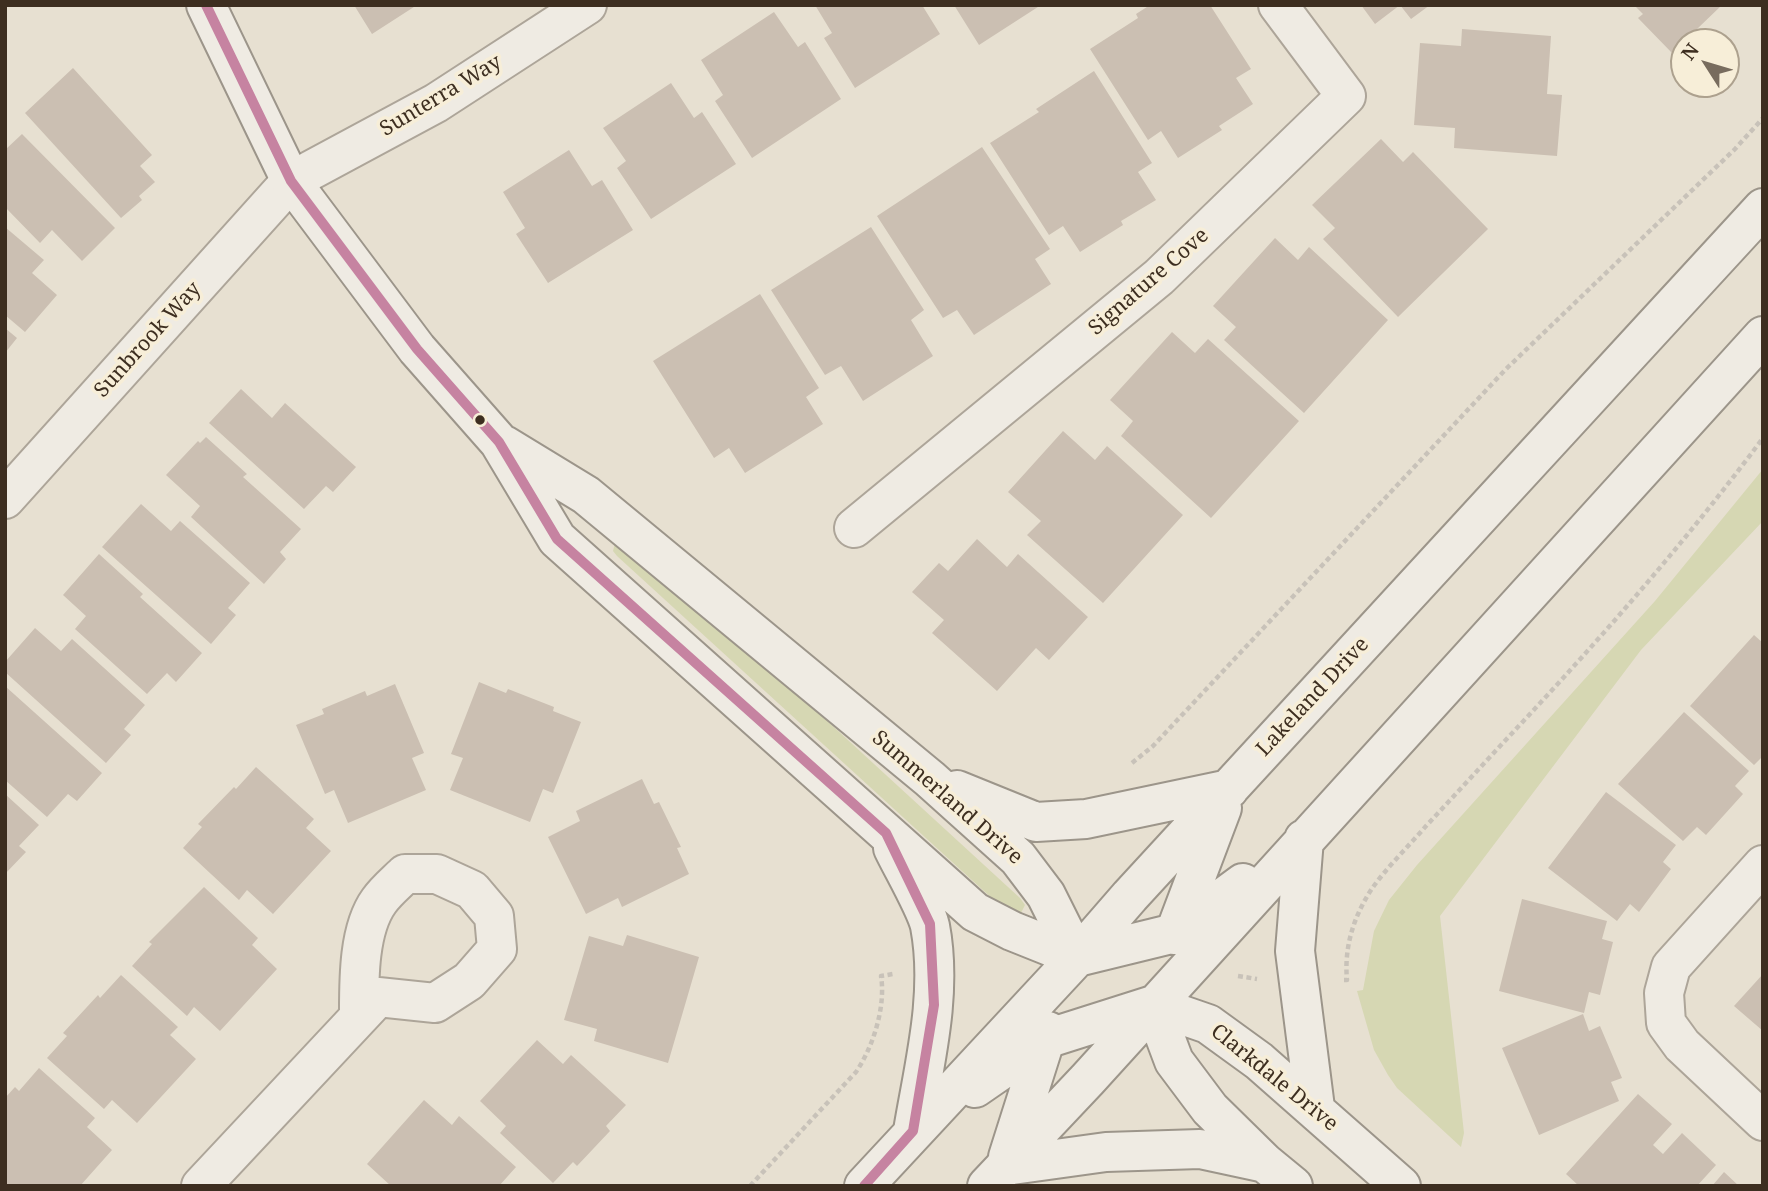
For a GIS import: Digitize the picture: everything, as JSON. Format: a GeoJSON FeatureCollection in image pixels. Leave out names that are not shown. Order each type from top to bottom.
{"type":"FeatureCollection","features":[{"type":"Feature","properties":{"kind":"street","name":"Summerland Drive"},"geometry":{"type":"LineString","coordinates":[[206,5],[291,181],[417,349],[499,442],[556,539],[975,912],[1012,931],[1077,957]]}},
{"type":"Feature","properties":{"kind":"street","name":"Sunterra Way"},"geometry":{"type":"LineString","coordinates":[[291,181],[436,103],[587,5]]}},
{"type":"Feature","properties":{"kind":"street","name":"Signature Cove"},"geometry":{"type":"LineString","coordinates":[[854,528],[1159,277],[1346,96],[1278,5]]}},
{"type":"Feature","properties":{"kind":"street","name":"Sunbrook Way"},"geometry":{"type":"LineString","coordinates":[[5,499],[291,181]]}},
{"type":"Feature","properties":{"kind":"street","name":"Lakeland Drive"},"geometry":{"type":"LineString","coordinates":[[864,1186],[1763,208]]}},
{"type":"Feature","properties":{"kind":"street"},"geometry":{"type":"LineString","coordinates":[[996,1176],[1088,1079],[1763,336]]}},
{"type":"Feature","properties":{"kind":"street","name":"Summerland Drive"},"geometry":{"type":"LineString","coordinates":[[499,442],[586,495],[929,779],[1018,858],[1046,895],[1077,957]]}},
{"type":"Feature","properties":{"kind":"street"},"geometry":{"type":"LineString","coordinates":[[929,779],[1036,822],[1086,819],[1229,789]]}},
{"type":"Feature","properties":{"kind":"street"},"geometry":{"type":"LineString","coordinates":[[1229,789],[1175,933],[1153,1005],[1174,1061],[1210,1109],[1279,1174]]}},
{"type":"Feature","properties":{"kind":"street"},"geometry":{"type":"LineString","coordinates":[[886,833],[930,924],[934,1005],[913,1131]]}},
{"type":"Feature","properties":{"kind":"street"},"geometry":{"type":"LineString","coordinates":[[996,1176],[1077,957],[1175,933],[1304,839]]}},
{"type":"Feature","properties":{"kind":"street"},"geometry":{"type":"LineString","coordinates":[[1304,839],[1295,951],[1315,1108]]}},
{"type":"Feature","properties":{"kind":"street"},"geometry":{"type":"LineString","coordinates":[[1763,865],[1671,967],[1664,993],[1666,1023],[1682,1045],[1763,1121]]}},
{"type":"Feature","properties":{"kind":"street"},"geometry":{"type":"LineString","coordinates":[[913,1131],[1046,1039],[1153,1005]]}},
{"type":"Feature","properties":{"kind":"street","name":"Clarkdale Drive"},"geometry":{"type":"LineString","coordinates":[[1153,1005],[1208,1024],[1259,1060],[1401,1186]]}},
{"type":"Feature","properties":{"kind":"street"},"geometry":{"type":"LineString","coordinates":[[201,1186],[359,1017]]}},
{"type":"Feature","properties":{"kind":"street"},"geometry":{"type":"LineString","coordinates":[[996,1176],[1106,1152],[1200,1149],[1279,1174]]}},
{"type":"Feature","properties":{"kind":"path"},"geometry":{"type":"LineString","coordinates":[[1129,765],[1153,746],[1506,369],[1735,149],[1763,118]]}},
{"type":"Feature","properties":{"kind":"path"},"geometry":{"type":"LineString","coordinates":[[1344,980],[1347,980],[1345,960],[1349,941],[1358,914],[1371,890],[1647,584],[1763,438]]}},
{"type":"Feature","properties":{"kind":"path"},"geometry":{"type":"LineString","coordinates":[[750,1186],[856,1072],[872,1042],[883,986],[881,976],[904,973]]}},
{"type":"Feature","properties":{"kind":"path"},"geometry":{"type":"LineString","coordinates":[[1233,976],[1265,980]]}},
{"type":"Feature","properties":{"kind":"green space"},"geometry":{"type":"Polygon","coordinates":[[[1763,469],[1763,521],[1641,650],[1440,916],[1464,1133],[1461,1147],[1397,1088],[1374,1050],[1357,991],[1363,990],[1374,931],[1389,900],[1417,865],[1655,601],[1763,469]]]}},
{"type":"Feature","properties":{"kind":"green space"},"geometry":{"type":"Polygon","coordinates":[[[630,540],[1020,898],[1025,905],[1020,915],[1008,913],[617,556],[613,551],[615,543],[630,540]]]}},
{"type":"Feature","properties":{"kind":"building"},"geometry":{"type":"Polygon","coordinates":[[[354,5],[417,5],[372,34],[354,5]]]}},
{"type":"Feature","properties":{"kind":"building"},"geometry":{"type":"Polygon","coordinates":[[[815,5],[922,5],[940,34],[855,88],[824,38],[832,33],[815,5]]]}},
{"type":"Feature","properties":{"kind":"building"},"geometry":{"type":"Polygon","coordinates":[[[954,5],[1041,5],[979,45],[954,5]]]}},
{"type":"Feature","properties":{"kind":"building"},"geometry":{"type":"Polygon","coordinates":[[[1150,5],[1210,5],[1251,69],[1236,78],[1253,104],[1219,126],[1222,130],[1178,158],[1161,131],[1148,140],[1090,49],[1138,18],[1136,14],[1150,5]]]}},
{"type":"Feature","properties":{"kind":"building"},"geometry":{"type":"Polygon","coordinates":[[[1361,5],[1400,5],[1375,24],[1361,5]]]}},
{"type":"Feature","properties":{"kind":"building"},"geometry":{"type":"Polygon","coordinates":[[[1400,5],[1430,5],[1411,19],[1400,5]]]}},
{"type":"Feature","properties":{"kind":"building"},"geometry":{"type":"Polygon","coordinates":[[[1634,5],[1722,5],[1698,28],[1670,28],[1670,51],[1638,18],[1643,14],[1634,5]]]}},
{"type":"Feature","properties":{"kind":"building"},"geometry":{"type":"Polygon","coordinates":[[[774,12],[798,47],[805,42],[841,99],[752,158],[715,101],[723,95],[701,60],[774,12]]]}},
{"type":"Feature","properties":{"kind":"building"},"geometry":{"type":"Polygon","coordinates":[[[1462,29],[1551,36],[1547,94],[1562,95],[1557,156],[1454,148],[1455,128],[1414,125],[1420,43],[1461,46],[1462,29]]]}},
{"type":"Feature","properties":{"kind":"building"},"geometry":{"type":"Polygon","coordinates":[[[73,68],[152,155],[140,166],[155,182],[139,196],[142,200],[121,218],[25,113],[73,68]]]}},
{"type":"Feature","properties":{"kind":"building"},"geometry":{"type":"Polygon","coordinates":[[[1094,71],[1152,163],[1138,172],[1156,200],[1121,221],[1123,225],[1080,252],[1063,226],[1049,235],[990,143],[1039,112],[1036,109],[1094,71]]]}},
{"type":"Feature","properties":{"kind":"building"},"geometry":{"type":"Polygon","coordinates":[[[671,83],[694,118],[702,112],[736,164],[651,219],[617,168],[626,161],[603,128],[671,83]]]}},
{"type":"Feature","properties":{"kind":"building"},"geometry":{"type":"Polygon","coordinates":[[[22,134],[115,228],[82,261],[52,230],[40,243],[5,207],[5,150],[22,134]]]}},
{"type":"Feature","properties":{"kind":"building"},"geometry":{"type":"Polygon","coordinates":[[[1381,139],[1403,162],[1413,152],[1488,229],[1398,317],[1323,239],[1335,228],[1312,205],[1381,139]]]}},
{"type":"Feature","properties":{"kind":"building"},"geometry":{"type":"Polygon","coordinates":[[[982,147],[1050,249],[1035,259],[1051,284],[974,335],[957,310],[943,318],[877,216],[982,147]]]}},
{"type":"Feature","properties":{"kind":"building"},"geometry":{"type":"Polygon","coordinates":[[[569,150],[592,186],[602,180],[633,230],[548,283],[516,234],[525,228],[503,192],[569,150]]]}},
{"type":"Feature","properties":{"kind":"building"},"geometry":{"type":"Polygon","coordinates":[[[5,227],[44,260],[32,273],[57,295],[25,332],[5,315],[5,227]]]}},
{"type":"Feature","properties":{"kind":"building"},"geometry":{"type":"Polygon","coordinates":[[[871,227],[924,310],[911,320],[933,356],[863,401],[841,366],[825,375],[771,290],[871,227]]]}},
{"type":"Feature","properties":{"kind":"building"},"geometry":{"type":"Polygon","coordinates":[[[1275,238],[1298,260],[1309,247],[1388,320],[1304,413],[1224,340],[1236,327],[1213,306],[1275,238]]]}},
{"type":"Feature","properties":{"kind":"building"},"geometry":{"type":"Polygon","coordinates":[[[760,294],[819,388],[806,397],[823,424],[745,473],[729,448],[714,458],[653,361],[760,294]]]}},
{"type":"Feature","properties":{"kind":"building"},"geometry":{"type":"Polygon","coordinates":[[[5,328],[17,338],[5,353],[5,328]]]}},
{"type":"Feature","properties":{"kind":"building"},"geometry":{"type":"Polygon","coordinates":[[[1172,332],[1195,353],[1208,339],[1299,421],[1211,518],[1121,436],[1133,421],[1110,400],[1172,332]]]}},
{"type":"Feature","properties":{"kind":"building"},"geometry":{"type":"Polygon","coordinates":[[[241,389],[272,418],[285,403],[356,467],[333,492],[326,486],[304,509],[209,423],[241,389]]]}},
{"type":"Feature","properties":{"kind":"building"},"geometry":{"type":"Polygon","coordinates":[[[1063,431],[1095,460],[1107,446],[1183,515],[1103,603],[1027,535],[1041,521],[1008,492],[1063,431]]]}},
{"type":"Feature","properties":{"kind":"building"},"geometry":{"type":"Polygon","coordinates":[[[206,437],[247,474],[243,477],[301,529],[280,552],[286,559],[264,584],[191,517],[200,506],[166,475],[198,441],[200,443],[206,437]]]}},
{"type":"Feature","properties":{"kind":"building"},"geometry":{"type":"Polygon","coordinates":[[[141,504],[171,531],[180,521],[250,583],[228,608],[236,615],[211,644],[102,547],[141,504]]]}},
{"type":"Feature","properties":{"kind":"building"},"geometry":{"type":"Polygon","coordinates":[[[977,539],[1007,567],[1018,554],[1088,617],[1049,660],[1036,648],[997,691],[932,633],[944,620],[912,592],[939,563],[948,571],[977,539]]]}},
{"type":"Feature","properties":{"kind":"building"},"geometry":{"type":"Polygon","coordinates":[[[99,554],[143,594],[140,597],[202,653],[176,682],[167,673],[147,694],[75,629],[86,616],[63,595],[99,554]]]}},
{"type":"Feature","properties":{"kind":"building"},"geometry":{"type":"Polygon","coordinates":[[[35,628],[61,651],[72,639],[145,705],[124,729],[131,735],[106,763],[5,672],[5,662],[35,628]]]}},
{"type":"Feature","properties":{"kind":"building"},"geometry":{"type":"Polygon","coordinates":[[[1754,635],[1763,643],[1763,756],[1754,765],[1690,706],[1754,635]]]}},
{"type":"Feature","properties":{"kind":"building"},"geometry":{"type":"Polygon","coordinates":[[[479,682],[506,693],[508,689],[554,707],[553,711],[581,722],[553,793],[543,789],[530,822],[450,790],[463,758],[451,754],[479,682]]]}},
{"type":"Feature","properties":{"kind":"building"},"geometry":{"type":"Polygon","coordinates":[[[395,684],[424,753],[412,758],[426,790],[348,823],[334,790],[325,794],[296,725],[324,714],[322,709],[365,691],[367,696],[395,684]]]}},
{"type":"Feature","properties":{"kind":"building"},"geometry":{"type":"Polygon","coordinates":[[[5,686],[102,773],[77,801],[68,794],[47,817],[5,780],[5,686]]]}},
{"type":"Feature","properties":{"kind":"building"},"geometry":{"type":"Polygon","coordinates":[[[1684,712],[1749,771],[1735,786],[1743,794],[1706,835],[1697,827],[1683,841],[1618,784],[1684,712]]]}},
{"type":"Feature","properties":{"kind":"building"},"geometry":{"type":"Polygon","coordinates":[[[256,767],[314,819],[306,828],[331,851],[273,914],[247,890],[239,900],[183,848],[202,827],[198,824],[256,767]]]}},
{"type":"Feature","properties":{"kind":"building"},"geometry":{"type":"Polygon","coordinates":[[[642,779],[654,804],[659,802],[681,847],[677,848],[689,874],[622,907],[618,898],[586,914],[548,837],[580,821],[576,811],[642,779]]]}},
{"type":"Feature","properties":{"kind":"building"},"geometry":{"type":"Polygon","coordinates":[[[1606,792],[1676,845],[1663,862],[1671,869],[1639,912],[1630,904],[1617,921],[1548,868],[1606,792]]]}},
{"type":"Feature","properties":{"kind":"building"},"geometry":{"type":"Polygon","coordinates":[[[5,794],[39,825],[19,846],[26,852],[5,874],[5,794]]]}},
{"type":"Feature","properties":{"kind":"building"},"geometry":{"type":"Polygon","coordinates":[[[204,887],[258,938],[252,945],[277,969],[220,1031],[194,1007],[187,1016],[132,966],[152,944],[149,942],[204,887]]]}},
{"type":"Feature","properties":{"kind":"building"},"geometry":{"type":"Polygon","coordinates":[[[1522,899],[1607,921],[1602,939],[1613,942],[1600,995],[1589,992],[1584,1013],[1499,991],[1522,899]]]}},
{"type":"Feature","properties":{"kind":"building"},"geometry":{"type":"Polygon","coordinates":[[[627,935],[699,957],[668,1063],[594,1041],[597,1029],[564,1020],[589,936],[623,946],[627,935]]]}},
{"type":"Feature","properties":{"kind":"building"},"geometry":{"type":"Polygon","coordinates":[[[1763,974],[1763,1031],[1734,1006],[1763,974]]]}},
{"type":"Feature","properties":{"kind":"building"},"geometry":{"type":"Polygon","coordinates":[[[121,975],[178,1027],[170,1035],[196,1059],[137,1123],[112,1100],[104,1109],[47,1058],[67,1036],[63,1033],[98,995],[100,998],[121,975]]]}},
{"type":"Feature","properties":{"kind":"building"},"geometry":{"type":"Polygon","coordinates":[[[1583,1014],[1589,1031],[1600,1026],[1622,1078],[1611,1082],[1619,1101],[1539,1135],[1502,1048],[1583,1014]]]}},
{"type":"Feature","properties":{"kind":"building"},"geometry":{"type":"Polygon","coordinates":[[[537,1040],[563,1064],[571,1055],[626,1105],[606,1126],[610,1131],[577,1166],[573,1162],[553,1183],[500,1133],[506,1126],[480,1101],[537,1040]]]}},
{"type":"Feature","properties":{"kind":"building"},"geometry":{"type":"Polygon","coordinates":[[[39,1068],[95,1118],[87,1127],[112,1150],[80,1186],[8,1186],[5,1183],[5,1098],[15,1087],[19,1091],[39,1068]]]}},
{"type":"Feature","properties":{"kind":"building"},"geometry":{"type":"Polygon","coordinates":[[[1638,1094],[1672,1124],[1653,1145],[1663,1154],[1682,1133],[1716,1165],[1697,1186],[1579,1186],[1566,1174],[1638,1094]]]}},
{"type":"Feature","properties":{"kind":"building"},"geometry":{"type":"Polygon","coordinates":[[[424,1100],[452,1125],[459,1116],[516,1167],[499,1186],[391,1186],[367,1164],[424,1100]]]}},
{"type":"Feature","properties":{"kind":"building"},"geometry":{"type":"Polygon","coordinates":[[[1724,1172],[1739,1186],[1712,1186],[1724,1172]]]}},
{"type":"Feature","properties":{"kind":"transit line"},"geometry":{"type":"LineString","coordinates":[[206,5],[291,181],[417,349],[499,442],[557,539],[886,833],[930,924],[934,1005],[913,1131],[864,1186]]}}]}
